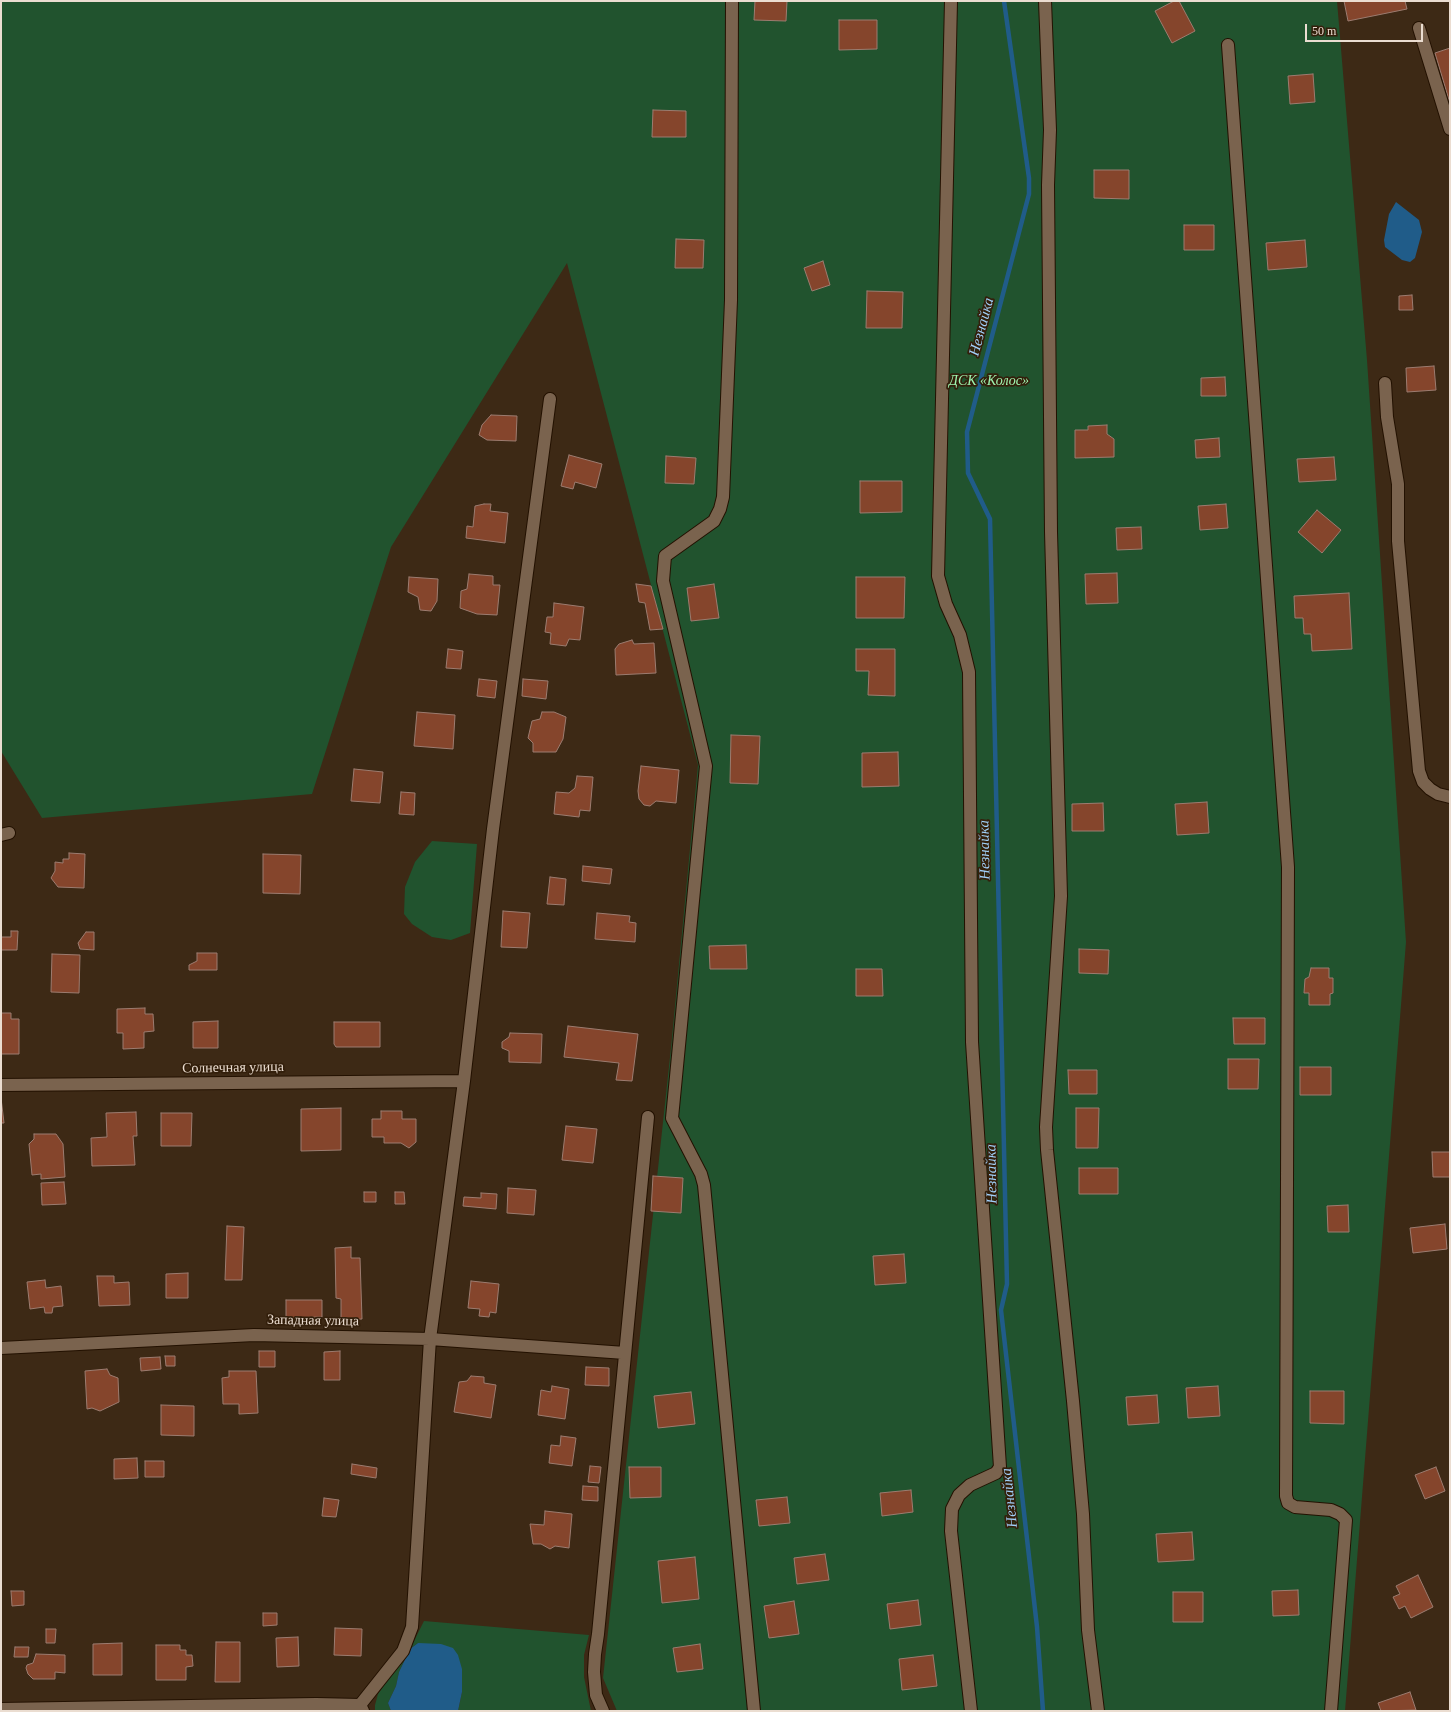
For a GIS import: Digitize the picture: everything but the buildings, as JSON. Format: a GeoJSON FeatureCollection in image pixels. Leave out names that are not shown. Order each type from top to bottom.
{"type":"FeatureCollection","features":[{"type":"Feature","properties":{"kind":"street"},"geometry":{"type":"LineString","coordinates":[[732,1],[731,300],[723,497],[720,509],[714,522],[665,556],[663,582],[706,766],[672,1118],[701,1174],[704,1185],[754,1711]]}},
{"type":"Feature","properties":{"kind":"street"},"geometry":{"type":"LineString","coordinates":[[951,1],[938,576],[946,604],[960,635],[969,672],[972,1042],[1000,1467],[996,1473],[970,1485],[959,1495],[952,1509],[951,1531],[971,1711]]}},
{"type":"Feature","properties":{"kind":"street"},"geometry":{"type":"LineString","coordinates":[[1045,1],[1050,130],[1048,185],[1051,532],[1061,890],[1046,1127],[1083,1514],[1088,1630],[1098,1711]]}},
{"type":"Feature","properties":{"kind":"street"},"geometry":{"type":"LineString","coordinates":[[1419,28],[1450,129]]}},
{"type":"Feature","properties":{"kind":"street"},"geometry":{"type":"LineString","coordinates":[[1228,45],[1288,867],[1286,1496],[1288,1503],[1295,1507],[1331,1510],[1340,1514],[1346,1520],[1331,1711]]}},
{"type":"Feature","properties":{"kind":"street"},"geometry":{"type":"LineString","coordinates":[[1386,383],[1387,417],[1398,484],[1398,541],[1419,771],[1423,782],[1430,790],[1450,797]]}},
{"type":"Feature","properties":{"kind":"street"},"geometry":{"type":"LineString","coordinates":[[1,1709],[316,1704],[362,1708],[402,1652],[412,1627],[430,1339],[464,1081],[493,829],[550,398]]}},
{"type":"Feature","properties":{"kind":"street","name":"Солнечная улица"},"geometry":{"type":"LineString","coordinates":[[1,1085],[464,1081]]}},
{"type":"Feature","properties":{"kind":"street"},"geometry":{"type":"LineString","coordinates":[[603,1711],[596,1695],[594,1654],[599,1627],[648,1117]]}},
{"type":"Feature","properties":{"kind":"street","name":"Западная улица"},"geometry":{"type":"LineString","coordinates":[[1,1348],[254,1335],[430,1339],[625,1353]]}},
{"type":"Feature","properties":{"kind":"green space","name":"ДСК «Колос»"},"geometry":{"type":"Polygon","coordinates":[[[1,1],[1337,1],[1367,360],[1406,942],[1345,1711],[617,1711],[603,1678],[671,1048],[698,765],[567,263],[391,547],[312,794],[42,818],[1,751],[1,1]]]}},
{"type":"Feature","properties":{"kind":"green space"},"geometry":{"type":"Polygon","coordinates":[[[432,841],[477,844],[470,933],[451,940],[432,937],[412,924],[404,914],[405,887],[415,862],[432,841]]]}},
{"type":"Feature","properties":{"kind":"green space"},"geometry":{"type":"Polygon","coordinates":[[[424,1621],[589,1635],[584,1655],[584,1677],[591,1711],[458,1711],[462,1692],[418,1643],[410,1649],[424,1621]]]}},
{"type":"Feature","properties":{"kind":"green space"},"geometry":{"type":"Polygon","coordinates":[[[404,1661],[399,1672],[396,1686],[388,1703],[391,1711],[375,1711],[378,1694],[396,1668],[404,1661]]]}},
{"type":"Feature","properties":{"kind":"water"},"geometry":{"type":"Polygon","coordinates":[[[1396,202],[1419,220],[1422,232],[1415,258],[1410,262],[1402,260],[1385,247],[1384,240],[1389,214],[1396,202]]]}},
{"type":"Feature","properties":{"kind":"water"},"geometry":{"type":"Polygon","coordinates":[[[418,1643],[441,1644],[453,1648],[458,1655],[462,1669],[462,1692],[458,1711],[391,1711],[388,1703],[396,1686],[399,1672],[410,1649],[418,1643]]]}},
{"type":"Feature","properties":{"kind":"waterway","name":"Незнайка"},"geometry":{"type":"LineString","coordinates":[[1004,1],[1029,178],[1029,194],[967,432],[968,473],[990,519],[1007,1284],[1001,1310],[1037,1627],[1043,1711]]}}]}
